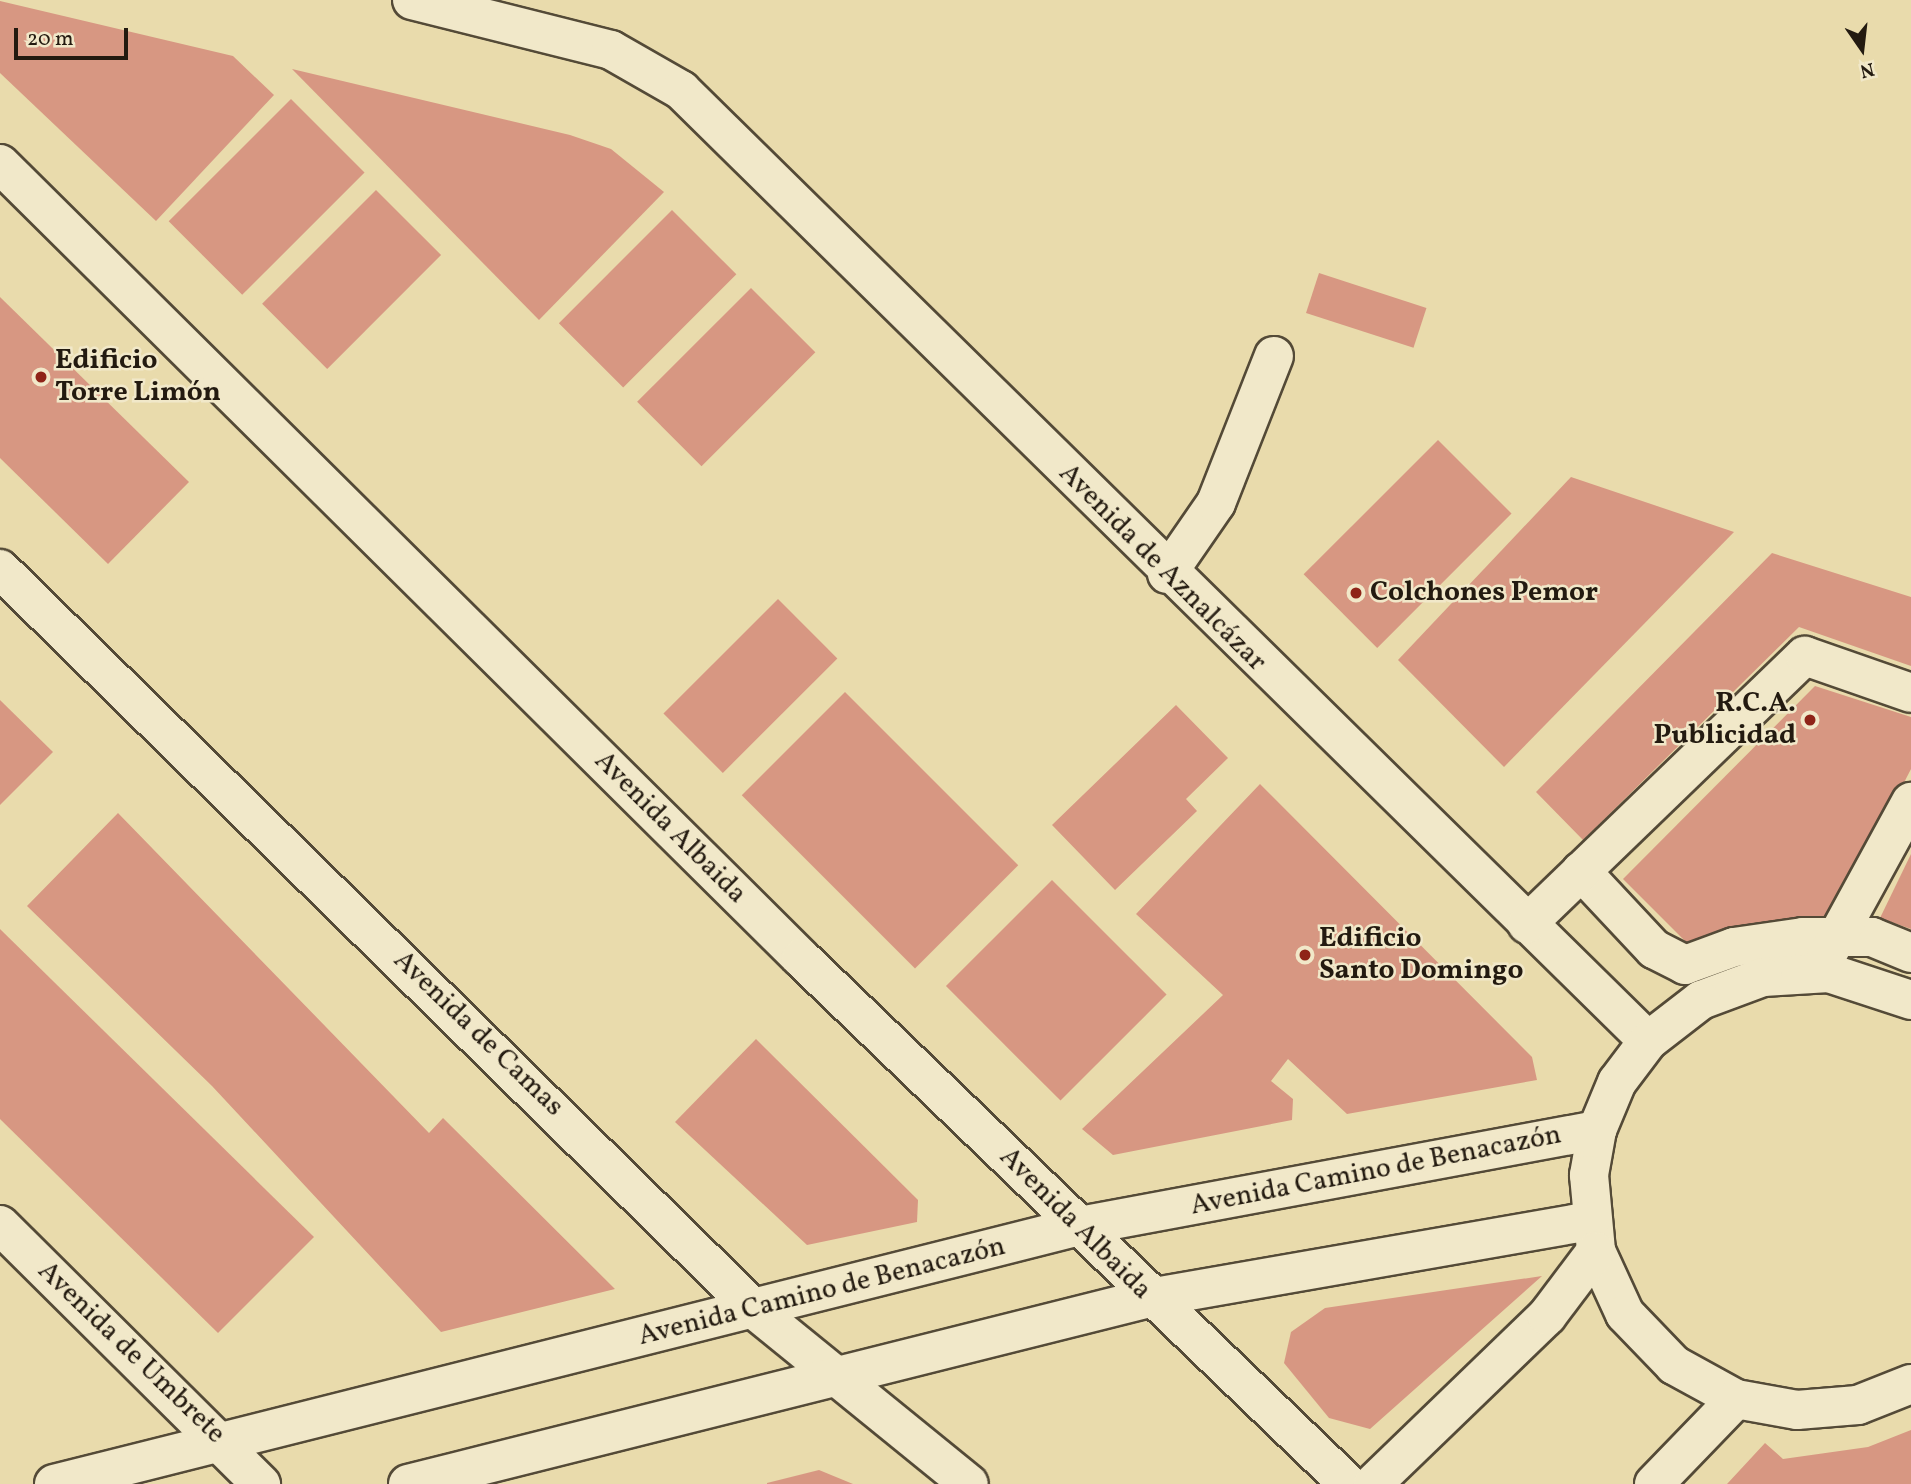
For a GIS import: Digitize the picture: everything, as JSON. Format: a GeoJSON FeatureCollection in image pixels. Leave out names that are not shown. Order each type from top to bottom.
{"type":"FeatureCollection","features":[{"type":"Feature","properties":{"kind":"street","name":"Avenida de Aznalcázar"},"geometry":{"type":"LineString","coordinates":[[412,0],[611,50],[681,90],[1167,574],[1648,1041]]}},
{"type":"Feature","properties":{"kind":"street","name":"Avenida Albaida"},"geometry":{"type":"LineString","coordinates":[[0,164],[1080,1226],[1149,1298],[1348,1484]]}},
{"type":"Feature","properties":{"kind":"street"},"geometry":{"type":"LineString","coordinates":[[1167,574],[1216,503],[1274,356]]}},
{"type":"Feature","properties":{"kind":"street","name":"Avenida de Camas"},"geometry":{"type":"LineString","coordinates":[[0,569],[756,1311],[830,1374],[969,1484]]}},
{"type":"Feature","properties":{"kind":"street"},"geometry":{"type":"LineString","coordinates":[[1527,924],[1805,656],[1911,693]]}},
{"type":"Feature","properties":{"kind":"street"},"geometry":{"type":"LineString","coordinates":[[1816,974],[1911,802]]}},
{"type":"Feature","properties":{"kind":"street"},"geometry":{"type":"LineString","coordinates":[[1581,871],[1654,949],[1685,965],[1734,947],[1837,937],[1872,937],[1911,953]]}},
{"type":"Feature","properties":{"kind":"street"},"geometry":{"type":"LineString","coordinates":[[1911,1000],[1894,990],[1816,974],[1763,977],[1701,1000],[1648,1041],[1617,1082],[1597,1130],[1593,1236],[1625,1314],[1674,1366],[1735,1399],[1821,1408],[1858,1405],[1911,1384]]}},
{"type":"Feature","properties":{"kind":"street","name":"Avenida Camino de Benacazón"},"geometry":{"type":"LineString","coordinates":[[54,1484],[756,1311],[1080,1226],[1597,1130]]}},
{"type":"Feature","properties":{"kind":"street","name":"Avenida de Umbrete"},"geometry":{"type":"LineString","coordinates":[[0,1225],[223,1443],[261,1484]]}},
{"type":"Feature","properties":{"kind":"street"},"geometry":{"type":"LineString","coordinates":[[408,1484],[830,1374],[1149,1298],[1593,1236]]}},
{"type":"Feature","properties":{"kind":"street"},"geometry":{"type":"LineString","coordinates":[[1373,1484],[1547,1316],[1593,1236]]}},
{"type":"Feature","properties":{"kind":"street"},"geometry":{"type":"LineString","coordinates":[[1654,1484],[1735,1399]]}},
{"type":"Feature","properties":{"kind":"building"},"geometry":{"type":"Polygon","coordinates":[[[0,1],[233,56],[274,95],[156,221],[0,73],[0,1]]]}},
{"type":"Feature","properties":{"kind":"building"},"geometry":{"type":"Polygon","coordinates":[[[292,69],[570,135],[611,149],[664,192],[539,320],[292,69]]]}},
{"type":"Feature","properties":{"kind":"building"},"geometry":{"type":"Polygon","coordinates":[[[291,99],[365,173],[242,295],[169,221],[291,99]]]}},
{"type":"Feature","properties":{"kind":"building"},"geometry":{"type":"Polygon","coordinates":[[[376,190],[441,255],[327,369],[262,304],[376,190]]]}},
{"type":"Feature","properties":{"kind":"building"},"geometry":{"type":"Polygon","coordinates":[[[672,210],[736,274],[623,387],[559,323],[672,210]]]}},
{"type":"Feature","properties":{"kind":"building"},"geometry":{"type":"Polygon","coordinates":[[[1319,273],[1426,308],[1413,348],[1306,313],[1319,273]]]}},
{"type":"Feature","properties":{"kind":"building"},"geometry":{"type":"Polygon","coordinates":[[[751,288],[815,352],[702,466],[637,402],[751,288]]]}},
{"type":"Feature","properties":{"kind":"building","name":"Edificio Torre Limón"},"geometry":{"type":"Polygon","coordinates":[[[0,297],[189,482],[108,564],[0,458],[0,297]]]}},
{"type":"Feature","properties":{"kind":"building"},"geometry":{"type":"Polygon","coordinates":[[[1438,440],[1512,514],[1377,648],[1304,574],[1438,440]]]}},
{"type":"Feature","properties":{"kind":"building"},"geometry":{"type":"Polygon","coordinates":[[[1571,477],[1734,532],[1504,767],[1398,660],[1571,477]]]}},
{"type":"Feature","properties":{"kind":"building"},"geometry":{"type":"Polygon","coordinates":[[[1772,553],[1911,597],[1911,666],[1799,627],[1583,840],[1536,792],[1772,553]]]}},
{"type":"Feature","properties":{"kind":"building"},"geometry":{"type":"Polygon","coordinates":[[[778,599],[837,658],[723,773],[663,714],[778,599]]]}},
{"type":"Feature","properties":{"kind":"building"},"geometry":{"type":"Polygon","coordinates":[[[1815,686],[1911,717],[1911,769],[1835,917],[1687,943],[1623,879],[1815,686]]]}},
{"type":"Feature","properties":{"kind":"building"},"geometry":{"type":"Polygon","coordinates":[[[845,692],[1018,865],[915,968],[742,795],[845,692]]]}},
{"type":"Feature","properties":{"kind":"building"},"geometry":{"type":"Polygon","coordinates":[[[0,700],[53,752],[0,805],[0,700]]]}},
{"type":"Feature","properties":{"kind":"building"},"geometry":{"type":"Polygon","coordinates":[[[1176,705],[1228,758],[1186,799],[1197,811],[1115,890],[1052,825],[1176,705]]]}},
{"type":"Feature","properties":{"kind":"building","name":"Edificio Santo Domingo"},"geometry":{"type":"Polygon","coordinates":[[[1260,784],[1532,1057],[1537,1080],[1347,1114],[1288,1059],[1271,1081],[1293,1099],[1292,1120],[1113,1155],[1082,1129],[1223,995],[1136,914],[1260,784]]]}},
{"type":"Feature","properties":{"kind":"building"},"geometry":{"type":"Polygon","coordinates":[[[118,813],[429,1133],[443,1118],[615,1289],[441,1332],[212,1086],[27,906],[118,813]]]}},
{"type":"Feature","properties":{"kind":"building"},"geometry":{"type":"Polygon","coordinates":[[[1911,854],[1911,929],[1880,918],[1911,854]]]}},
{"type":"Feature","properties":{"kind":"building"},"geometry":{"type":"Polygon","coordinates":[[[1052,880],[1167,995],[1060,1101],[946,986],[1052,880]]]}},
{"type":"Feature","properties":{"kind":"building"},"geometry":{"type":"Polygon","coordinates":[[[0,929],[314,1237],[218,1333],[0,1119],[0,929]]]}},
{"type":"Feature","properties":{"kind":"building"},"geometry":{"type":"Polygon","coordinates":[[[756,1039],[918,1200],[917,1222],[807,1245],[675,1122],[756,1039]]]}},
{"type":"Feature","properties":{"kind":"building"},"geometry":{"type":"Polygon","coordinates":[[[1542,1276],[1370,1429],[1329,1418],[1284,1363],[1291,1332],[1325,1308],[1542,1276]]]}},
{"type":"Feature","properties":{"kind":"building"},"geometry":{"type":"Polygon","coordinates":[[[1911,1430],[1911,1484],[1727,1484],[1765,1443],[1783,1459],[1868,1447],[1911,1430]]]}},
{"type":"Feature","properties":{"kind":"building"},"geometry":{"type":"Polygon","coordinates":[[[819,1470],[853,1484],[767,1484],[767,1483],[819,1470]]]}},
{"type":"Feature","properties":{"kind":"place","name":"Edificio Torre Limón"},"geometry":{"type":"Point","coordinates":[41,377]}},
{"type":"Feature","properties":{"kind":"place","name":"Colchones Pemor"},"geometry":{"type":"Point","coordinates":[1356,593]}},
{"type":"Feature","properties":{"kind":"place","name":"R.C.A. Publicidad"},"geometry":{"type":"Point","coordinates":[1810,720]}},
{"type":"Feature","properties":{"kind":"place","name":"Edificio Santo Domingo"},"geometry":{"type":"Point","coordinates":[1305,955]}}]}
